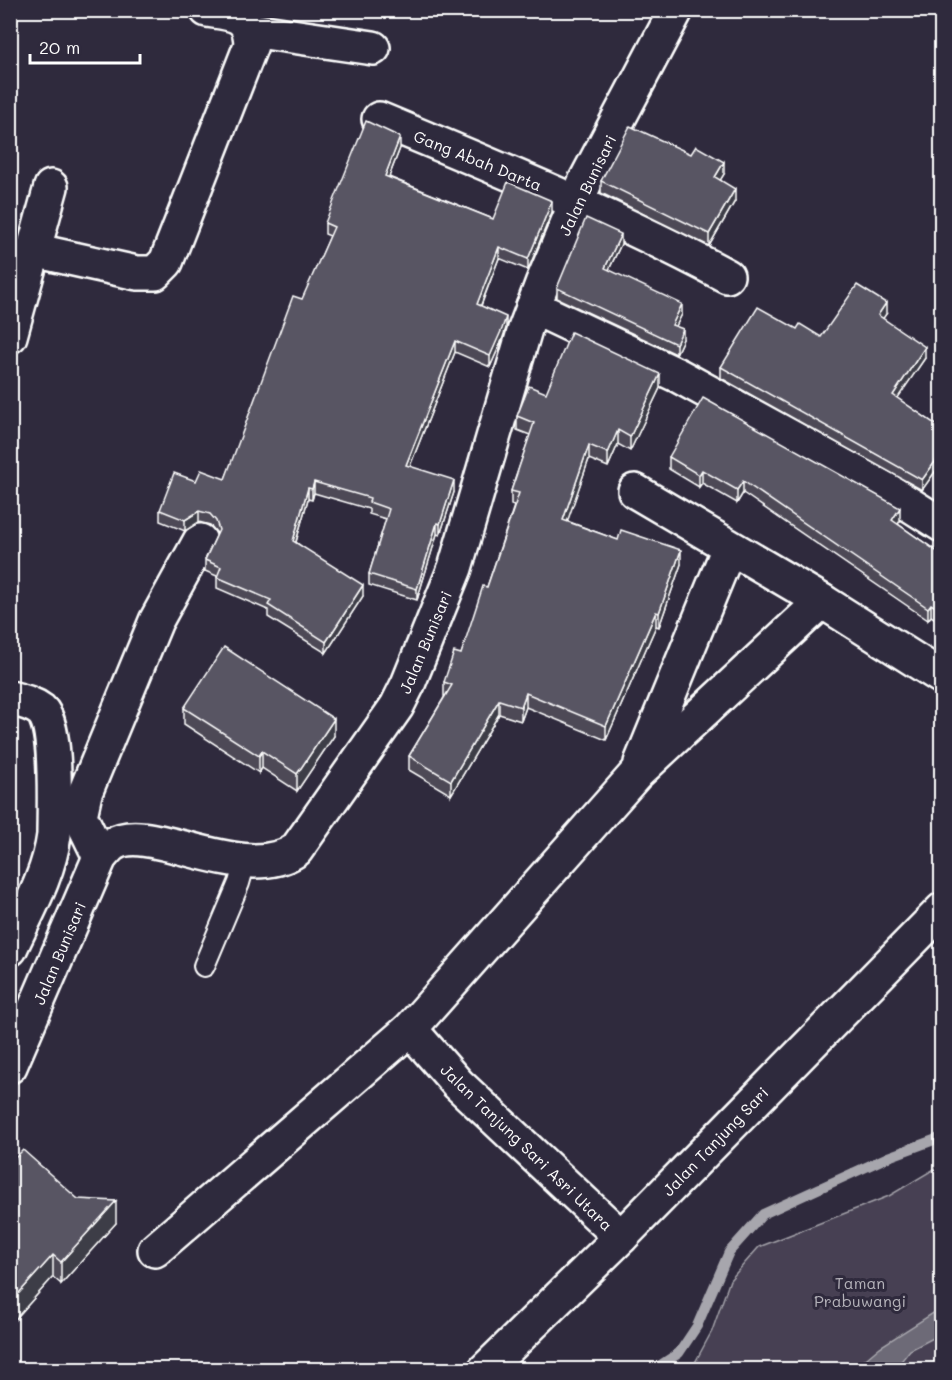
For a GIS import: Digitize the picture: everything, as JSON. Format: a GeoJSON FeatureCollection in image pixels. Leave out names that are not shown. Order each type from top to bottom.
{"type":"FeatureCollection","features":[{"type":"Feature","properties":{"kind":"street"},"geometry":{"type":"LineString","coordinates":[[33,250],[137,273],[155,273],[166,262],[251,45],[251,30],[244,20],[234,14],[207,10]]}},
{"type":"Feature","properties":{"kind":"street","name":"Jalan Bunisari"},"geometry":{"type":"LineString","coordinates":[[10,1066],[100,858],[113,843],[135,838],[245,862],[283,859],[296,850],[397,706],[455,568],[533,307],[577,201],[676,10]]}},
{"type":"Feature","properties":{"kind":"street"},"geometry":{"type":"LineString","coordinates":[[251,30],[373,48]]}},
{"type":"Feature","properties":{"kind":"street","name":"Gang Abah Darta"},"geometry":{"type":"LineString","coordinates":[[379,119],[577,201],[643,231],[727,276]]}},
{"type":"Feature","properties":{"kind":"street"},"geometry":{"type":"LineString","coordinates":[[10,336],[51,187]]}},
{"type":"Feature","properties":{"kind":"street"},"geometry":{"type":"LineString","coordinates":[[533,307],[680,376],[877,484],[942,525]]}},
{"type":"Feature","properties":{"kind":"street"},"geometry":{"type":"LineString","coordinates":[[635,491],[822,602],[942,677]]}},
{"type":"Feature","properties":{"kind":"street"},"geometry":{"type":"LineString","coordinates":[[100,858],[80,816],[85,793],[156,621],[200,541]]}},
{"type":"Feature","properties":{"kind":"street"},"geometry":{"type":"LineString","coordinates":[[637,773],[729,548]]}},
{"type":"Feature","properties":{"kind":"street"},"geometry":{"type":"LineString","coordinates":[[155,1250],[410,1029],[637,773],[822,602]]}},
{"type":"Feature","properties":{"kind":"street"},"geometry":{"type":"LineString","coordinates":[[10,698],[28,702],[42,711],[51,728],[54,835],[52,852],[41,881],[10,949]]}},
{"type":"Feature","properties":{"kind":"street","name":"Jalan Tanjung Sari"},"geometry":{"type":"LineString","coordinates":[[485,1370],[621,1237],[942,910]]}},
{"type":"Feature","properties":{"kind":"street","name":"Jalan Tanjung Sari Asri Utara"},"geometry":{"type":"LineString","coordinates":[[410,1029],[458,1084],[621,1237]]}},
{"type":"Feature","properties":{"kind":"lane"},"geometry":{"type":"LineString","coordinates":[[204,966],[239,883],[245,862]]}},
{"type":"Feature","properties":{"kind":"green space","name":"Taman Prabuwangi"},"geometry":{"type":"Polygon","coordinates":[[[941,1165],[941,1369],[691,1370],[712,1331],[730,1280],[759,1247],[889,1196],[941,1165]]]}},
{"type":"Feature","properties":{"kind":"shaded area"},"geometry":{"type":"Polygon","coordinates":[[[941,1308],[941,1334],[910,1350],[895,1369],[854,1369],[880,1347],[941,1308]]]}},
{"type":"Feature","properties":{"kind":"building"},"geometry":{"type":"Polygon","coordinates":[[[366,121],[400,137],[385,176],[493,219],[508,182],[552,201],[528,259],[499,247],[477,304],[506,317],[502,329],[490,356],[455,341],[406,465],[454,480],[440,524],[437,523],[417,589],[369,574],[389,509],[369,502],[370,498],[314,482],[312,489],[308,488],[293,541],[363,585],[326,642],[268,605],[271,600],[217,577],[221,567],[205,560],[219,530],[210,514],[199,511],[185,520],[160,510],[174,473],[196,481],[201,470],[225,479],[293,296],[302,299],[334,227],[325,223],[366,121]]]}},
{"type":"Feature","properties":{"kind":"building"},"geometry":{"type":"Polygon","coordinates":[[[630,126],[691,154],[696,146],[724,162],[715,177],[735,189],[709,234],[601,181],[630,126]]]}},
{"type":"Feature","properties":{"kind":"building"},"geometry":{"type":"Polygon","coordinates":[[[586,218],[621,234],[605,268],[682,304],[672,325],[683,329],[676,344],[557,288],[586,218]]]}},
{"type":"Feature","properties":{"kind":"building"},"geometry":{"type":"Polygon","coordinates":[[[857,285],[886,303],[878,315],[925,347],[893,395],[942,429],[942,452],[922,480],[721,367],[758,307],[797,329],[800,324],[821,337],[857,285]]]}},
{"type":"Feature","properties":{"kind":"building"},"geometry":{"type":"Polygon","coordinates":[[[571,332],[660,374],[630,437],[618,430],[608,453],[589,445],[563,520],[618,540],[621,530],[681,550],[659,613],[656,612],[606,726],[526,693],[521,707],[499,700],[451,781],[409,756],[452,685],[444,682],[454,652],[461,654],[483,586],[487,587],[519,493],[511,491],[534,423],[517,416],[529,386],[546,393],[571,332]]]}},
{"type":"Feature","properties":{"kind":"building"},"geometry":{"type":"Polygon","coordinates":[[[703,398],[900,508],[892,520],[942,555],[942,611],[931,604],[928,608],[743,481],[737,490],[702,470],[699,475],[669,457],[703,398]]]}},
{"type":"Feature","properties":{"kind":"building"},"geometry":{"type":"Polygon","coordinates":[[[224,647],[334,719],[297,774],[262,751],[259,756],[184,708],[224,647]]]}},
{"type":"Feature","properties":{"kind":"building"},"geometry":{"type":"Polygon","coordinates":[[[23,1150],[78,1199],[116,1201],[61,1262],[53,1255],[10,1303],[10,1163],[23,1150]]]}},
{"type":"Feature","properties":{"kind":"waterway"},"geometry":{"type":"LineString","coordinates":[[653,1370],[679,1353],[697,1326],[729,1252],[763,1214],[888,1157],[942,1137]]}}]}
